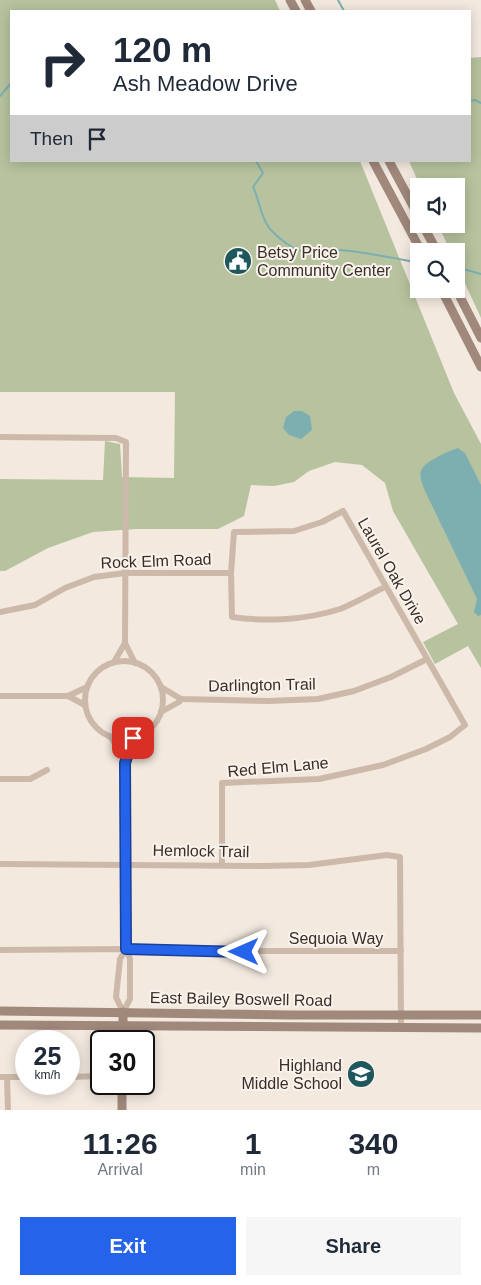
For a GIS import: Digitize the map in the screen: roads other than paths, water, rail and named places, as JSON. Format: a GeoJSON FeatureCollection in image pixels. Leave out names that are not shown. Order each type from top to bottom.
{"type":"FeatureCollection","features":[{"type":"Feature","properties":{"kind":"main road"},"geometry":{"type":"LineString","coordinates":[[374,162],[417,243]]}},
{"type":"Feature","properties":{"kind":"main road"},"geometry":{"type":"LineString","coordinates":[[390,162],[410,200]]}},
{"type":"Feature","properties":{"kind":"main road"},"geometry":{"type":"LineString","coordinates":[[446,298],[481,367]]}},
{"type":"Feature","properties":{"kind":"main road"},"geometry":{"type":"LineString","coordinates":[[461,298],[481,338]]}},
{"type":"Feature","properties":{"kind":"main road","name":"East Bailey Boswell Road"},"geometry":{"type":"LineString","coordinates":[[0,1011],[481,1016]]}},
{"type":"Feature","properties":{"kind":"main road"},"geometry":{"type":"LineString","coordinates":[[122,1030],[123,1012]]}},
{"type":"Feature","properties":{"kind":"main road"},"geometry":{"type":"LineString","coordinates":[[248,1014],[248,1027]]}},
{"type":"Feature","properties":{"kind":"main road"},"geometry":{"type":"LineString","coordinates":[[289,1015],[289,1027]]}},
{"type":"Feature","properties":{"kind":"main road"},"geometry":{"type":"LineString","coordinates":[[441,1028],[444,1022],[448,1020],[476,1019],[481,1016]]}},
{"type":"Feature","properties":{"kind":"main road","name":"East Bailey Boswell Road"},"geometry":{"type":"LineString","coordinates":[[0,1025],[481,1028]]}},
{"type":"Feature","properties":{"kind":"main road"},"geometry":{"type":"LineString","coordinates":[[122,1095],[122,1110]]}},
{"type":"Feature","properties":{"kind":"street"},"geometry":{"type":"LineString","coordinates":[[0,437],[116,438],[126,442],[125,642],[135,663]]}},
{"type":"Feature","properties":{"kind":"street","name":"Laurel Oak Drive"},"geometry":{"type":"LineString","coordinates":[[231,573],[234,532],[294,531],[322,522],[343,511],[465,725]]}},
{"type":"Feature","properties":{"kind":"street","name":"Rock Elm Road"},"geometry":{"type":"LineString","coordinates":[[0,612],[35,605],[65,588],[94,577],[126,573],[231,573]]}},
{"type":"Feature","properties":{"kind":"street"},"geometry":{"type":"LineString","coordinates":[[231,573],[232,617],[236,618],[305,617],[340,608],[385,587]]}},
{"type":"Feature","properties":{"kind":"street"},"geometry":{"type":"LineString","coordinates":[[114,662],[125,642]]}},
{"type":"Feature","properties":{"kind":"street","name":"Darlington Trail"},"geometry":{"type":"LineString","coordinates":[[180,699],[268,701],[318,699],[354,691],[391,677],[427,659]]}},
{"type":"Feature","properties":{"kind":"street"},"geometry":{"type":"LineString","coordinates":[[0,696],[68,696],[87,686],[98,671],[114,662],[125,661],[146,668],[155,676],[163,696],[162,712]]}},
{"type":"Feature","properties":{"kind":"street"},"geometry":{"type":"LineString","coordinates":[[87,686],[85,705],[93,725],[110,737],[124,739],[142,735],[151,729],[162,712],[179,702],[180,699],[161,687]]}},
{"type":"Feature","properties":{"kind":"street"},"geometry":{"type":"LineString","coordinates":[[68,696],[85,705]]}},
{"type":"Feature","properties":{"kind":"street","name":"Red Elm Lane"},"geometry":{"type":"LineString","coordinates":[[222,865],[222,783],[319,779],[382,765],[426,749],[450,737],[465,725]]}},
{"type":"Feature","properties":{"kind":"street"},"geometry":{"type":"LineString","coordinates":[[110,737],[125,763]]}},
{"type":"Feature","properties":{"kind":"street"},"geometry":{"type":"LineString","coordinates":[[123,1012],[130,1000],[130,959],[126,949],[125,763],[133,738]]}},
{"type":"Feature","properties":{"kind":"street"},"geometry":{"type":"LineString","coordinates":[[0,779],[30,779],[47,770]]}},
{"type":"Feature","properties":{"kind":"street","name":"Hemlock Trail"},"geometry":{"type":"LineString","coordinates":[[0,864],[309,865],[387,855],[400,857],[401,951]]}},
{"type":"Feature","properties":{"kind":"street"},"geometry":{"type":"LineString","coordinates":[[123,1012],[116,997],[120,958],[126,949]]}},
{"type":"Feature","properties":{"kind":"street","name":"Sequoia Way"},"geometry":{"type":"LineString","coordinates":[[0,950],[401,951]]}},
{"type":"Feature","properties":{"kind":"street"},"geometry":{"type":"LineString","coordinates":[[401,951],[401,1027]]}},
{"type":"Feature","properties":{"kind":"street"},"geometry":{"type":"LineString","coordinates":[[4,1077],[8,1110]]}},
{"type":"Feature","properties":{"kind":"water"},"geometry":{"type":"Polygon","coordinates":[[[294,411],[302,411],[310,416],[312,430],[301,439],[289,435],[283,428],[286,417],[294,411]]]}},
{"type":"Feature","properties":{"kind":"water"},"geometry":{"type":"Polygon","coordinates":[[[458,448],[465,453],[481,485],[481,615],[478,616],[474,612],[477,599],[425,491],[420,476],[426,464],[458,448]]]}},
{"type":"Feature","properties":{"kind":"waterway"},"geometry":{"type":"LineString","coordinates":[[338,0],[343,10]]}},
{"type":"Feature","properties":{"kind":"waterway"},"geometry":{"type":"LineString","coordinates":[[0,96],[10,84]]}},
{"type":"Feature","properties":{"kind":"waterway"},"geometry":{"type":"LineString","coordinates":[[471,101],[475,100],[481,103]]}},
{"type":"Feature","properties":{"kind":"waterway"},"geometry":{"type":"LineString","coordinates":[[257,162],[263,173],[253,187],[264,219],[273,232],[289,245],[297,250],[306,252],[350,251],[410,261]]}},
{"type":"Feature","properties":{"kind":"waterway"},"geometry":{"type":"LineString","coordinates":[[465,270],[481,274]]}},
{"type":"Feature","properties":{"kind":"place","name":"Betsy Price Community Center"},"geometry":{"type":"Point","coordinates":[238,261]}},
{"type":"Feature","properties":{"kind":"place","name":"Highland Middle School"},"geometry":{"type":"Point","coordinates":[361,1074]}}]}
